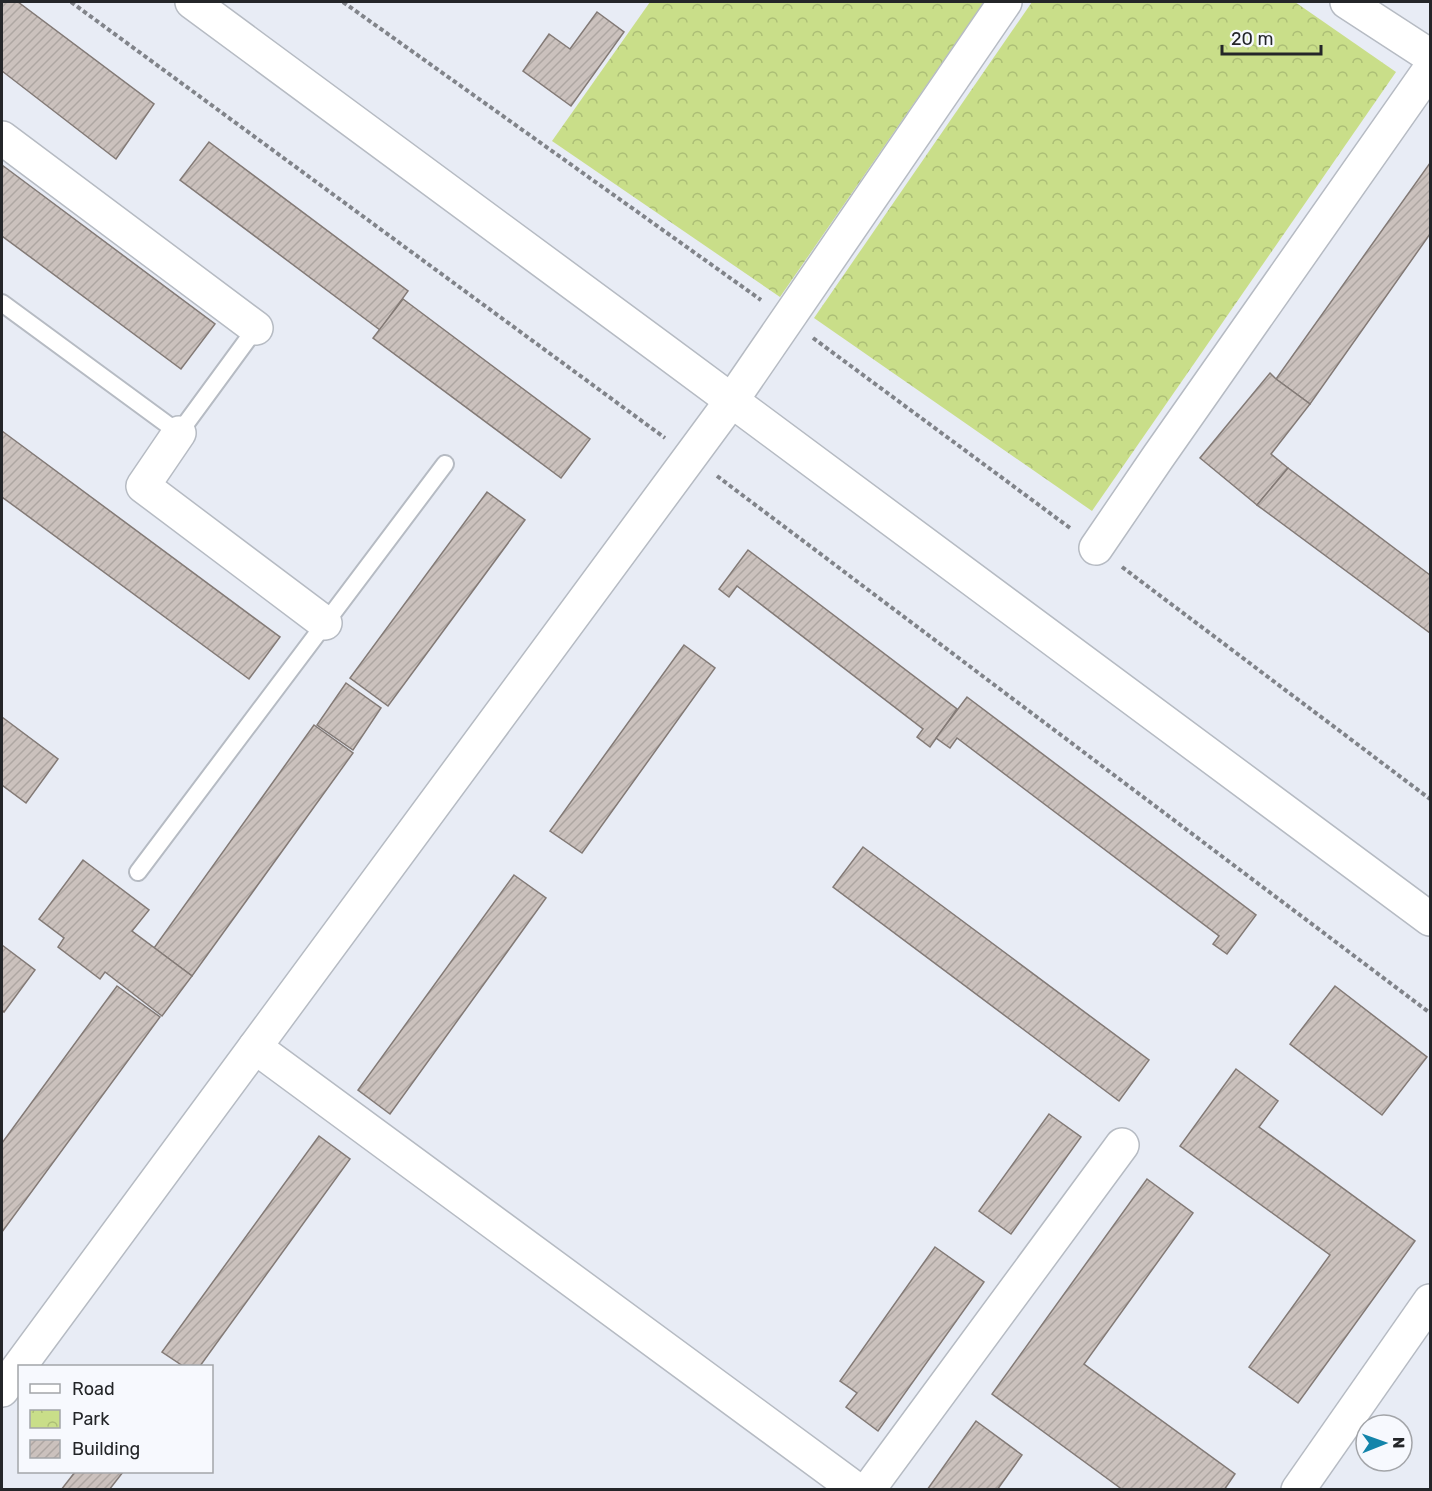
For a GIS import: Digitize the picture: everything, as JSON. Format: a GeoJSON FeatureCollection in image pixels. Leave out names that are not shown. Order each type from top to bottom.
{"type":"FeatureCollection","features":[{"type":"Feature","properties":{"kind":"main road"},"geometry":{"type":"LineString","coordinates":[[192,2],[1431,918]]}},
{"type":"Feature","properties":{"kind":"main road"},"geometry":{"type":"LineString","coordinates":[[20,1365],[692,457],[1005,2]]}},
{"type":"Feature","properties":{"kind":"main road"},"geometry":{"type":"LineString","coordinates":[[1347,2],[1431,56]]}},
{"type":"Feature","properties":{"kind":"main road"},"geometry":{"type":"LineString","coordinates":[[1096,548],[1431,69]]}},
{"type":"Feature","properties":{"kind":"main road"},"geometry":{"type":"LineString","coordinates":[[2,138],[256,328]]}},
{"type":"Feature","properties":{"kind":"main road"},"geometry":{"type":"LineString","coordinates":[[179,433],[143,486],[325,623]]}},
{"type":"Feature","properties":{"kind":"main road"},"geometry":{"type":"LineString","coordinates":[[255,1047],[856,1490]]}},
{"type":"Feature","properties":{"kind":"main road"},"geometry":{"type":"LineString","coordinates":[[868,1490],[1122,1145]]}},
{"type":"Feature","properties":{"kind":"main road"},"geometry":{"type":"LineString","coordinates":[[1298,1490],[1431,1301]]}},
{"type":"Feature","properties":{"kind":"main road"},"geometry":{"type":"LineString","coordinates":[[2,1390],[18,1368]]}},
{"type":"Feature","properties":{"kind":"lane"},"geometry":{"type":"LineString","coordinates":[[2,303],[179,433],[256,328]]}},
{"type":"Feature","properties":{"kind":"lane"},"geometry":{"type":"LineString","coordinates":[[138,872],[445,464]]}},
{"type":"Feature","properties":{"kind":"path"},"geometry":{"type":"LineString","coordinates":[[71,2],[692,457],[1431,1013]]}},
{"type":"Feature","properties":{"kind":"path"},"geometry":{"type":"LineString","coordinates":[[343,2],[788,320],[1431,799]]}},
{"type":"Feature","properties":{"kind":"green space"},"geometry":{"type":"Polygon","coordinates":[[[650,2],[984,2],[780,297],[552,141],[650,2]]]}},
{"type":"Feature","properties":{"kind":"green space"},"geometry":{"type":"Polygon","coordinates":[[[1032,2],[1295,2],[1396,72],[1092,511],[814,318],[1032,2]]]}},
{"type":"Feature","properties":{"kind":"building"},"geometry":{"type":"Polygon","coordinates":[[[2,2],[18,2],[154,104],[116,159],[2,71],[2,2]]]}},
{"type":"Feature","properties":{"kind":"building"},"geometry":{"type":"Polygon","coordinates":[[[597,12],[624,32],[571,106],[523,71],[549,34],[570,49],[597,12]]]}},
{"type":"Feature","properties":{"kind":"building"},"geometry":{"type":"Polygon","coordinates":[[[209,142],[408,291],[380,330],[180,180],[209,142]]]}},
{"type":"Feature","properties":{"kind":"building"},"geometry":{"type":"Polygon","coordinates":[[[1430,163],[1430,234],[1310,404],[1276,379],[1430,163]]]}},
{"type":"Feature","properties":{"kind":"building"},"geometry":{"type":"Polygon","coordinates":[[[2,165],[215,324],[181,369],[2,236],[2,165]]]}},
{"type":"Feature","properties":{"kind":"building"},"geometry":{"type":"Polygon","coordinates":[[[403,299],[590,439],[561,478],[373,338],[403,299]]]}},
{"type":"Feature","properties":{"kind":"building"},"geometry":{"type":"Polygon","coordinates":[[[1270,373],[1310,404],[1271,454],[1288,468],[1257,505],[1200,458],[1270,373]]]}},
{"type":"Feature","properties":{"kind":"building"},"geometry":{"type":"Polygon","coordinates":[[[2,431],[280,637],[249,679],[2,497],[2,431]]]}},
{"type":"Feature","properties":{"kind":"building"},"geometry":{"type":"Polygon","coordinates":[[[1288,468],[1430,575],[1430,633],[1257,505],[1288,468]]]}},
{"type":"Feature","properties":{"kind":"building"},"geometry":{"type":"Polygon","coordinates":[[[487,492],[525,520],[388,706],[350,678],[487,492]]]}},
{"type":"Feature","properties":{"kind":"building"},"geometry":{"type":"Polygon","coordinates":[[[748,550],[957,709],[930,747],[917,737],[923,729],[737,586],[729,597],[719,589],[748,550]]]}},
{"type":"Feature","properties":{"kind":"building"},"geometry":{"type":"Polygon","coordinates":[[[684,645],[715,668],[582,853],[550,831],[684,645]]]}},
{"type":"Feature","properties":{"kind":"building"},"geometry":{"type":"Polygon","coordinates":[[[346,683],[381,708],[353,750],[317,725],[346,683]]]}},
{"type":"Feature","properties":{"kind":"building"},"geometry":{"type":"Polygon","coordinates":[[[967,697],[1256,915],[1227,954],[1213,944],[1219,936],[957,738],[950,748],[936,738],[967,697]]]}},
{"type":"Feature","properties":{"kind":"building"},"geometry":{"type":"Polygon","coordinates":[[[2,717],[58,759],[26,803],[2,785],[2,717]]]}},
{"type":"Feature","properties":{"kind":"building"},"geometry":{"type":"Polygon","coordinates":[[[314,725],[353,753],[192,976],[154,948],[314,725]]]}},
{"type":"Feature","properties":{"kind":"building"},"geometry":{"type":"Polygon","coordinates":[[[863,847],[1149,1060],[1119,1101],[833,887],[863,847]]]}},
{"type":"Feature","properties":{"kind":"building"},"geometry":{"type":"Polygon","coordinates":[[[83,860],[149,910],[132,931],[192,976],[162,1016],[105,972],[100,979],[58,947],[64,938],[39,919],[83,860]]]}},
{"type":"Feature","properties":{"kind":"building"},"geometry":{"type":"Polygon","coordinates":[[[514,875],[546,898],[390,1114],[358,1090],[514,875]]]}},
{"type":"Feature","properties":{"kind":"building"},"geometry":{"type":"Polygon","coordinates":[[[2,945],[35,970],[4,1012],[2,1010],[2,945]]]}},
{"type":"Feature","properties":{"kind":"building"},"geometry":{"type":"Polygon","coordinates":[[[117,986],[160,1017],[2,1232],[2,1143],[117,986]]]}},
{"type":"Feature","properties":{"kind":"building"},"geometry":{"type":"Polygon","coordinates":[[[1335,986],[1427,1057],[1382,1115],[1290,1044],[1335,986]]]}},
{"type":"Feature","properties":{"kind":"building"},"geometry":{"type":"Polygon","coordinates":[[[1236,1069],[1278,1101],[1259,1127],[1415,1241],[1298,1403],[1249,1367],[1330,1255],[1180,1146],[1236,1069]]]}},
{"type":"Feature","properties":{"kind":"building"},"geometry":{"type":"Polygon","coordinates":[[[1049,1114],[1081,1137],[1011,1234],[979,1211],[1049,1114]]]}},
{"type":"Feature","properties":{"kind":"building"},"geometry":{"type":"Polygon","coordinates":[[[319,1136],[350,1159],[201,1365],[182,1365],[162,1352],[319,1136]]]}},
{"type":"Feature","properties":{"kind":"building"},"geometry":{"type":"Polygon","coordinates":[[[1147,1179],[1193,1213],[1084,1364],[1235,1474],[1224,1490],[1123,1490],[992,1394],[1147,1179]]]}},
{"type":"Feature","properties":{"kind":"building"},"geometry":{"type":"Polygon","coordinates":[[[935,1247],[984,1282],[878,1431],[846,1407],[857,1393],[840,1381],[935,1247]]]}},
{"type":"Feature","properties":{"kind":"building"},"geometry":{"type":"Polygon","coordinates":[[[976,1421],[1022,1455],[997,1490],[927,1490],[976,1421]]]}},
{"type":"Feature","properties":{"kind":"building"},"geometry":{"type":"Polygon","coordinates":[[[74,1473],[122,1473],[109,1490],[61,1490],[74,1473]]]}}]}
